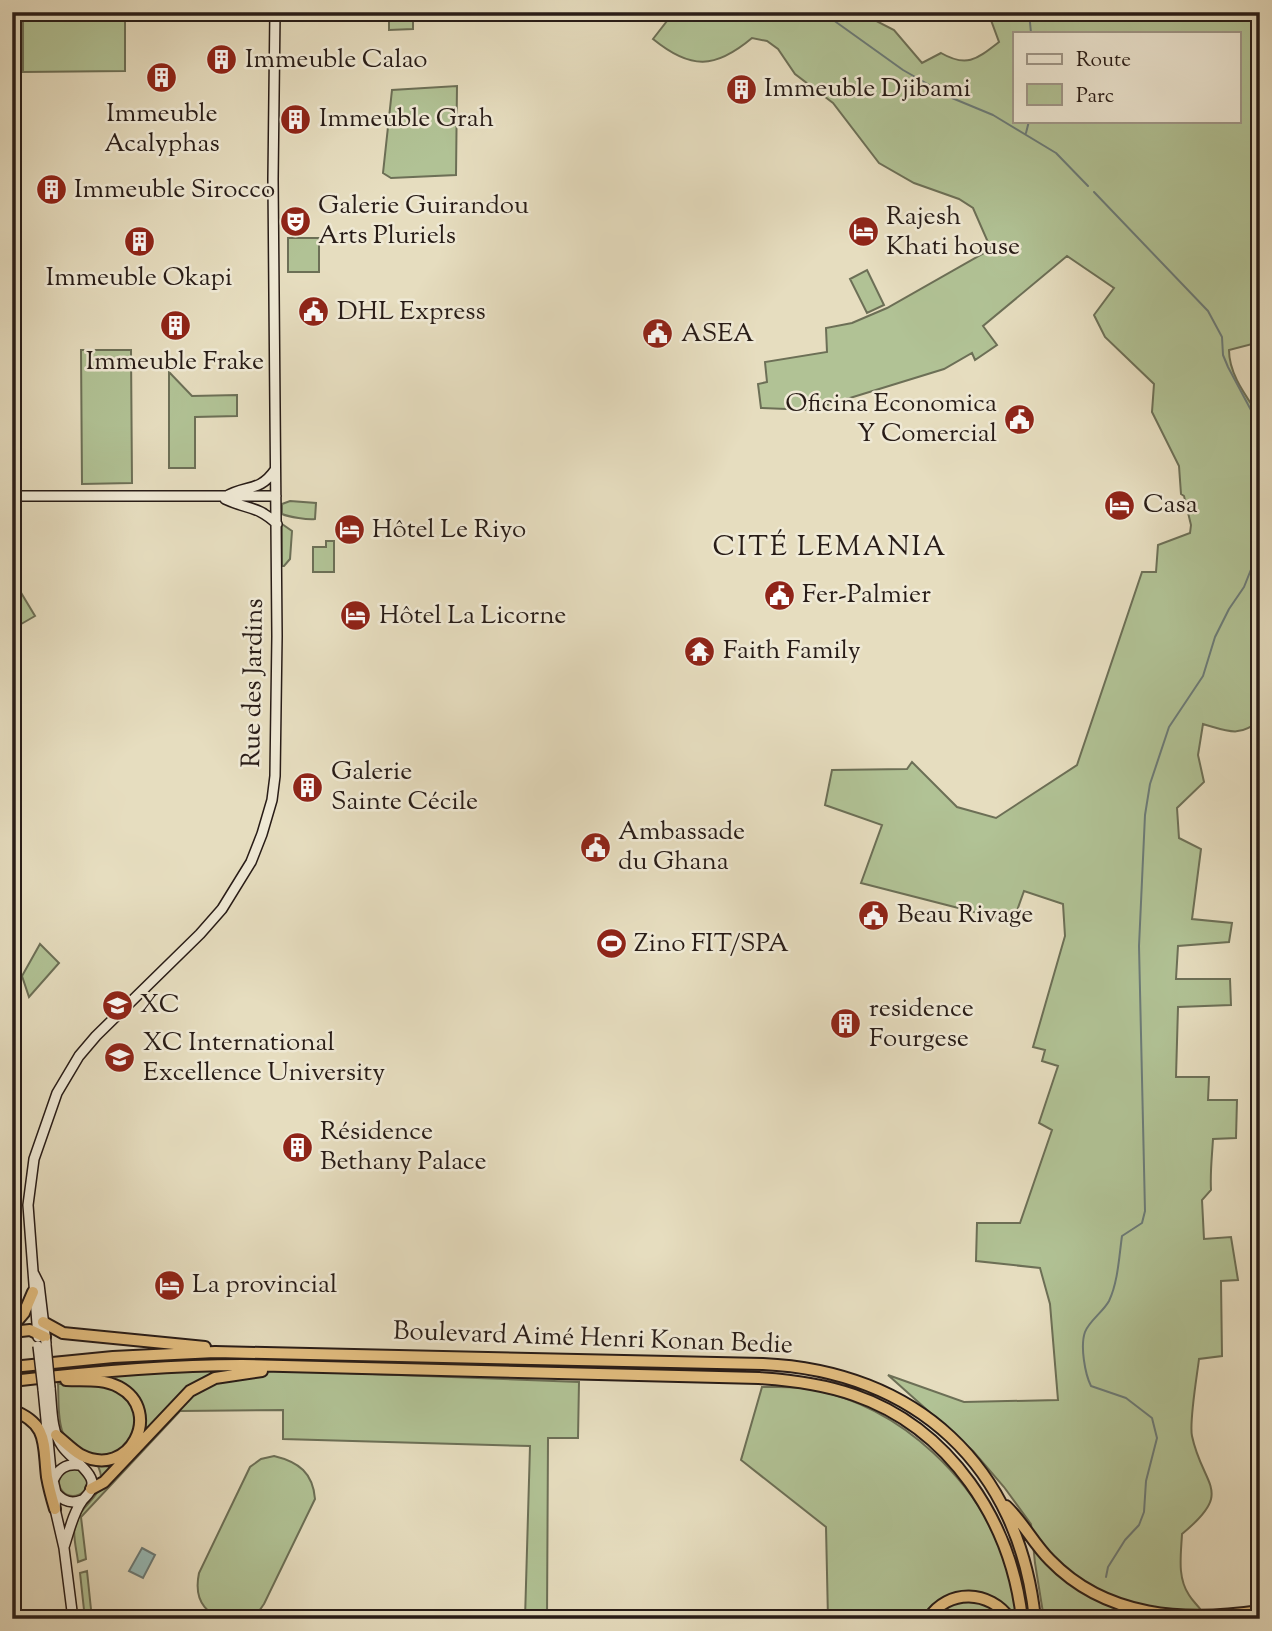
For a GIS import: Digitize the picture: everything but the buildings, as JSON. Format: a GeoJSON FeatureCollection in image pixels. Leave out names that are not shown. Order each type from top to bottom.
{"type":"FeatureCollection","features":[{"type":"Feature","properties":{"kind":"highway"},"geometry":{"type":"LineString","coordinates":[[12,1330],[24,1314],[33,1292]]}},
{"type":"Feature","properties":{"kind":"highway"},"geometry":{"type":"LineString","coordinates":[[43,1322],[63,1334],[264,1353]]}},
{"type":"Feature","properties":{"kind":"highway"},"geometry":{"type":"LineString","coordinates":[[12,1330],[21,1330],[42,1340]]}},
{"type":"Feature","properties":{"kind":"highway","name":"Boulevard Aimé Henri Konan Bedie"},"geometry":{"type":"LineString","coordinates":[[12,1367],[205,1352],[764,1364],[819,1370],[873,1386],[928,1418],[968,1456],[1000,1500],[1025,1562],[1035,1619]]}},
{"type":"Feature","properties":{"kind":"highway","name":"Boulevard Aimé Henri Konan Bedie"},"geometry":{"type":"LineString","coordinates":[[12,1381],[165,1366],[758,1378],[802,1382],[851,1394],[884,1409],[917,1429],[940,1448],[983,1501],[1006,1548],[1016,1580],[1022,1619]]}},
{"type":"Feature","properties":{"kind":"highway"},"geometry":{"type":"LineString","coordinates":[[91,1489],[104,1482],[182,1398],[197,1387],[215,1378],[289,1367]]}},
{"type":"Feature","properties":{"kind":"highway"},"geometry":{"type":"LineString","coordinates":[[28,1379],[107,1382],[128,1394],[136,1404],[140,1427],[132,1445],[116,1458],[97,1460],[82,1455],[56,1435]]}},
{"type":"Feature","properties":{"kind":"highway"},"geometry":{"type":"LineString","coordinates":[[12,1409],[31,1419],[41,1433],[53,1483],[55,1509]]}},
{"type":"Feature","properties":{"kind":"highway"},"geometry":{"type":"LineString","coordinates":[[1000,1500],[1056,1566],[1085,1588],[1103,1596],[1143,1610],[1177,1616],[1220,1617],[1260,1611]]}},
{"type":"Feature","properties":{"kind":"highway"},"geometry":{"type":"LineString","coordinates":[[928,1619],[937,1607],[945,1602],[966,1596],[986,1598],[996,1603],[1010,1619]]}},
{"type":"Feature","properties":{"kind":"main road","name":"Rue des Jardins"},"geometry":{"type":"LineString","coordinates":[[46,1388],[42,1340],[33,1292],[27,1214],[40,1138],[57,1093],[96,1036],[222,909],[245,874],[262,834],[272,800],[275,776],[276,524],[273,179],[275,12]]}},
{"type":"Feature","properties":{"kind":"main road"},"geometry":{"type":"LineString","coordinates":[[224,498],[237,489],[259,486],[275,470]]}},
{"type":"Feature","properties":{"kind":"main road"},"geometry":{"type":"LineString","coordinates":[[12,496],[276,496]]}},
{"type":"Feature","properties":{"kind":"main road"},"geometry":{"type":"LineString","coordinates":[[224,498],[239,506],[259,509],[276,524]]}},
{"type":"Feature","properties":{"kind":"main road","name":"Rue des Jardins"},"geometry":{"type":"LineString","coordinates":[[33,1273],[39,1284],[42,1340]]}},
{"type":"Feature","properties":{"kind":"main road"},"geometry":{"type":"LineString","coordinates":[[46,1388],[61,1446],[88,1472],[92,1483],[91,1489],[82,1500],[64,1548]]}},
{"type":"Feature","properties":{"kind":"main road"},"geometry":{"type":"LineString","coordinates":[[46,1388],[55,1509],[64,1548],[73,1619]]}},
{"type":"Feature","properties":{"kind":"main road"},"geometry":{"type":"LineString","coordinates":[[53,1483],[57,1474],[66,1466],[78,1465]]}},
{"type":"Feature","properties":{"kind":"main road"},"geometry":{"type":"LineString","coordinates":[[53,1483],[65,1501],[82,1500]]}},
{"type":"Feature","properties":{"kind":"green space"},"geometry":{"type":"Polygon","coordinates":[[[23,12],[125,12],[125,71],[23,72],[23,12]]]}},
{"type":"Feature","properties":{"kind":"green space"},"geometry":{"type":"Polygon","coordinates":[[[389,12],[413,12],[413,29],[389,30],[389,12]]]}},
{"type":"Feature","properties":{"kind":"green space"},"geometry":{"type":"Polygon","coordinates":[[[674,12],[859,12],[894,30],[922,63],[941,53],[958,60],[972,60],[999,42],[988,12],[1260,12],[1260,342],[1229,350],[1235,377],[1260,417],[1260,720],[1239,731],[1226,731],[1203,724],[1198,755],[1204,782],[1177,808],[1179,838],[1201,849],[1192,919],[1232,923],[1229,942],[1178,946],[1176,979],[1230,979],[1231,1005],[1178,1007],[1176,1077],[1209,1077],[1208,1100],[1237,1100],[1236,1138],[1213,1139],[1211,1190],[1202,1200],[1204,1239],[1231,1237],[1238,1280],[1221,1281],[1222,1356],[1199,1359],[1192,1410],[1192,1436],[1208,1478],[1211,1497],[1198,1519],[1182,1534],[1181,1566],[1185,1588],[1204,1619],[1044,1619],[1031,1524],[973,1451],[888,1375],[964,1402],[1058,1400],[1050,1304],[1040,1268],[976,1261],[977,1223],[1020,1223],[1052,1130],[1039,1123],[1058,1066],[1042,1061],[1045,1050],[1033,1047],[1065,936],[1063,904],[1024,891],[1013,922],[861,883],[882,825],[825,805],[832,770],[907,769],[912,762],[957,807],[996,818],[1077,765],[1142,572],[1156,572],[1158,545],[1190,533],[1191,525],[1184,496],[1181,494],[1179,466],[1152,412],[1154,384],[1105,337],[1094,315],[1114,288],[1067,256],[983,326],[997,345],[975,360],[972,353],[944,369],[811,410],[761,408],[758,384],[767,382],[765,362],[827,352],[826,328],[852,323],[887,308],[991,249],[973,208],[959,199],[914,183],[879,163],[833,103],[795,74],[778,49],[767,41],[752,38],[726,56],[703,62],[679,56],[653,39],[674,12]]]}},
{"type":"Feature","properties":{"kind":"green space"},"geometry":{"type":"Polygon","coordinates":[[[457,86],[456,175],[391,178],[383,173],[392,90],[457,86]]]}},
{"type":"Feature","properties":{"kind":"green space"},"geometry":{"type":"Polygon","coordinates":[[[288,238],[319,238],[319,272],[288,272],[288,238]]]}},
{"type":"Feature","properties":{"kind":"green space"},"geometry":{"type":"Polygon","coordinates":[[[867,270],[884,305],[867,313],[850,279],[867,270]]]}},
{"type":"Feature","properties":{"kind":"green space"},"geometry":{"type":"Polygon","coordinates":[[[81,350],[131,350],[132,483],[82,484],[81,350]]]}},
{"type":"Feature","properties":{"kind":"green space"},"geometry":{"type":"Polygon","coordinates":[[[169,372],[192,396],[237,395],[237,416],[195,417],[195,468],[169,468],[169,372]]]}},
{"type":"Feature","properties":{"kind":"green space"},"geometry":{"type":"Polygon","coordinates":[[[290,501],[316,503],[315,519],[282,514],[282,504],[290,501]]]}},
{"type":"Feature","properties":{"kind":"green space"},"geometry":{"type":"Polygon","coordinates":[[[282,524],[292,531],[290,559],[284,566],[282,566],[282,524]]]}},
{"type":"Feature","properties":{"kind":"green space"},"geometry":{"type":"Polygon","coordinates":[[[326,541],[334,541],[334,572],[313,572],[313,547],[326,547],[326,541]]]}},
{"type":"Feature","properties":{"kind":"green space"},"geometry":{"type":"Polygon","coordinates":[[[14,581],[35,616],[16,627],[12,620],[14,581]]]}},
{"type":"Feature","properties":{"kind":"green space"},"geometry":{"type":"Polygon","coordinates":[[[40,944],[59,963],[29,997],[22,976],[40,944]]]}},
{"type":"Feature","properties":{"kind":"green space"},"geometry":{"type":"Polygon","coordinates":[[[244,1369],[579,1382],[578,1438],[548,1438],[547,1619],[525,1619],[530,1446],[283,1439],[283,1410],[180,1411],[81,1517],[86,1559],[78,1562],[75,1524],[98,1491],[101,1477],[95,1462],[72,1444],[63,1433],[59,1415],[58,1384],[90,1382],[101,1375],[244,1369]]]}},
{"type":"Feature","properties":{"kind":"green space"},"geometry":{"type":"Polygon","coordinates":[[[762,1387],[804,1388],[844,1398],[876,1412],[934,1453],[979,1507],[996,1538],[1009,1571],[1017,1619],[828,1619],[826,1527],[741,1460],[762,1387]]]}},
{"type":"Feature","properties":{"kind":"green space"},"geometry":{"type":"Polygon","coordinates":[[[274,1456],[303,1470],[311,1482],[315,1499],[258,1613],[245,1619],[218,1616],[204,1607],[200,1600],[199,1573],[250,1467],[261,1459],[274,1456]]]}},
{"type":"Feature","properties":{"kind":"green space"},"geometry":{"type":"Polygon","coordinates":[[[73,1468],[83,1472],[87,1482],[83,1492],[73,1496],[63,1492],[59,1482],[63,1472],[73,1468]]]}},
{"type":"Feature","properties":{"kind":"green space"},"geometry":{"type":"Polygon","coordinates":[[[87,1571],[92,1619],[85,1619],[80,1573],[87,1571]]]}},
{"type":"Feature","properties":{"kind":"water"},"geometry":{"type":"Polygon","coordinates":[[[142,1548],[155,1555],[143,1578],[129,1571],[142,1548]]]}},
{"type":"Feature","properties":{"kind":"waterway"},"geometry":{"type":"LineString","coordinates":[[822,12],[903,70],[952,98],[993,115],[1056,153],[1088,186]]}},
{"type":"Feature","properties":{"kind":"waterway"},"geometry":{"type":"LineString","coordinates":[[1029,12],[1031,32]]}},
{"type":"Feature","properties":{"kind":"waterway"},"geometry":{"type":"LineString","coordinates":[[1026,133],[1029,122]]}},
{"type":"Feature","properties":{"kind":"waterway"},"geometry":{"type":"LineString","coordinates":[[1094,192],[1208,311],[1222,337],[1223,355],[1228,367],[1260,427]]}},
{"type":"Feature","properties":{"kind":"waterway"},"geometry":{"type":"LineString","coordinates":[[1106,1577],[1108,1567],[1125,1540],[1139,1525],[1144,1512],[1146,1481],[1157,1438],[1152,1418],[1126,1398],[1091,1386],[1083,1352],[1085,1332],[1112,1294],[1122,1236],[1142,1223],[1145,1211],[1139,946],[1145,815],[1150,784],[1169,727],[1203,676],[1215,637],[1244,587],[1260,547]]}},
{"type":"Feature","properties":{"kind":"place","name":"Immeuble Calao"},"geometry":{"type":"Point","coordinates":[222,60]}},
{"type":"Feature","properties":{"kind":"place","name":"Immeuble Acalyphas"},"geometry":{"type":"Point","coordinates":[162,78]}},
{"type":"Feature","properties":{"kind":"place","name":"Immeuble Djibami"},"geometry":{"type":"Point","coordinates":[741,89]}},
{"type":"Feature","properties":{"kind":"place","name":"Immeuble Grah"},"geometry":{"type":"Point","coordinates":[296,119]}},
{"type":"Feature","properties":{"kind":"place","name":"Immeuble Sirocco"},"geometry":{"type":"Point","coordinates":[51,190]}},
{"type":"Feature","properties":{"kind":"place","name":"Galerie Guirandou Arts Pluriels"},"geometry":{"type":"Point","coordinates":[295,221]}},
{"type":"Feature","properties":{"kind":"place","name":"Rajesh Khati house"},"geometry":{"type":"Point","coordinates":[863,232]}},
{"type":"Feature","properties":{"kind":"place","name":"Immeuble Okapi"},"geometry":{"type":"Point","coordinates":[139,242]}},
{"type":"Feature","properties":{"kind":"place","name":"DHL Express"},"geometry":{"type":"Point","coordinates":[314,312]}},
{"type":"Feature","properties":{"kind":"place","name":"Immeuble Frake"},"geometry":{"type":"Point","coordinates":[175,326]}},
{"type":"Feature","properties":{"kind":"place","name":"ASEA"},"geometry":{"type":"Point","coordinates":[658,334]}},
{"type":"Feature","properties":{"kind":"place","name":"Oficina Economica Y Comercial"},"geometry":{"type":"Point","coordinates":[1020,419]}},
{"type":"Feature","properties":{"kind":"place","name":"Casa"},"geometry":{"type":"Point","coordinates":[1120,505]}},
{"type":"Feature","properties":{"kind":"place","name":"Hôtel Le Riyo"},"geometry":{"type":"Point","coordinates":[349,530]}},
{"type":"Feature","properties":{"kind":"place","name":"Fer-Palmier"},"geometry":{"type":"Point","coordinates":[779,595]}},
{"type":"Feature","properties":{"kind":"place","name":"Hôtel La Licorne"},"geometry":{"type":"Point","coordinates":[356,616]}},
{"type":"Feature","properties":{"kind":"place","name":"Faith Family"},"geometry":{"type":"Point","coordinates":[700,651]}},
{"type":"Feature","properties":{"kind":"place","name":"Galerie Sainte Cécile"},"geometry":{"type":"Point","coordinates":[308,787]}},
{"type":"Feature","properties":{"kind":"place","name":"Ambassade du Ghana"},"geometry":{"type":"Point","coordinates":[595,847]}},
{"type":"Feature","properties":{"kind":"place","name":"Beau Rivage"},"geometry":{"type":"Point","coordinates":[874,915]}},
{"type":"Feature","properties":{"kind":"place","name":"Zino FIT/SPA"},"geometry":{"type":"Point","coordinates":[611,944]}},
{"type":"Feature","properties":{"kind":"place","name":"XC"},"geometry":{"type":"Point","coordinates":[117,1005]}},
{"type":"Feature","properties":{"kind":"place","name":"residence Fourgese"},"geometry":{"type":"Point","coordinates":[846,1024]}},
{"type":"Feature","properties":{"kind":"place","name":"XC International Excellence University"},"geometry":{"type":"Point","coordinates":[120,1058]}},
{"type":"Feature","properties":{"kind":"place","name":"Résidence Bethany Palace"},"geometry":{"type":"Point","coordinates":[297,1147]}},
{"type":"Feature","properties":{"kind":"place","name":"La provincial"},"geometry":{"type":"Point","coordinates":[169,1285]}},
{"type":"Feature","properties":{"kind":"district","name":"CITÉ LEMANIA"},"geometry":{"type":"Point","coordinates":[830,548]}}]}
